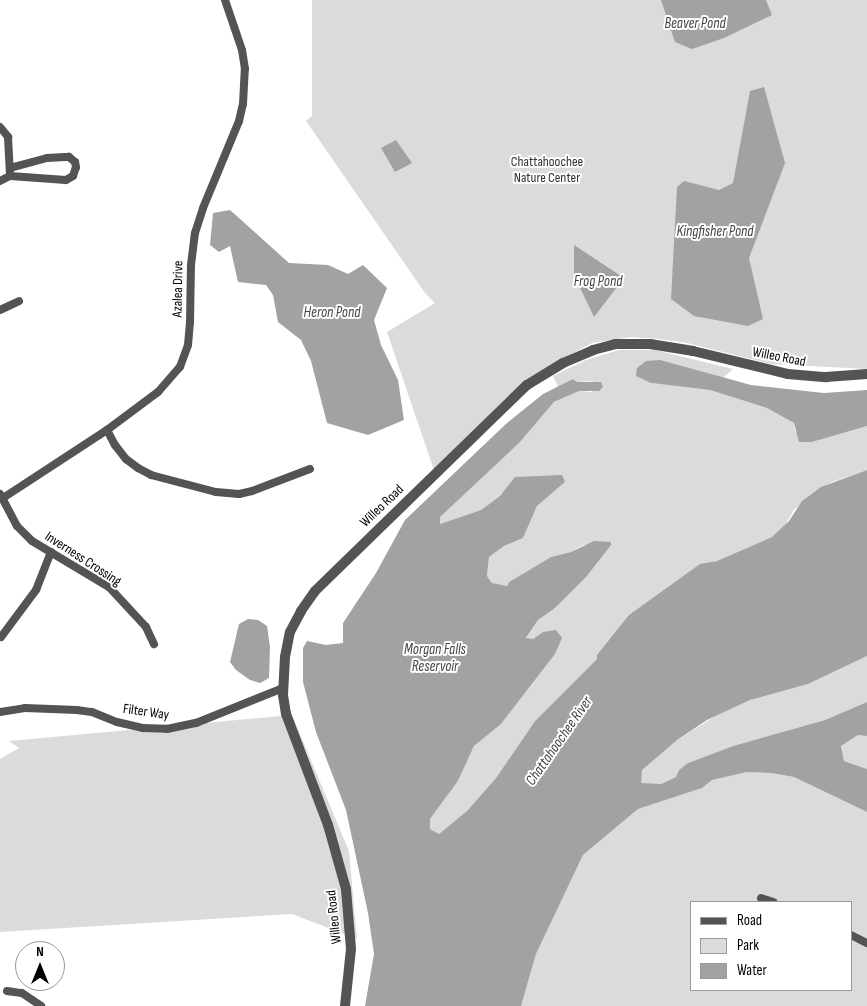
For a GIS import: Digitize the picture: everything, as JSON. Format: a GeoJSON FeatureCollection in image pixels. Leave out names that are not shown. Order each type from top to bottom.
{"type":"FeatureCollection","features":[{"type":"Feature","properties":{"kind":"street","name":"Azalea Drive"},"geometry":{"type":"LineString","coordinates":[[1,496],[107,430],[158,392],[180,366],[188,345],[191,265],[195,233],[203,208],[239,120],[245,87],[242,50],[225,0]]}},
{"type":"Feature","properties":{"kind":"street"},"geometry":{"type":"LineString","coordinates":[[0,127],[8,137],[10,172]]}},
{"type":"Feature","properties":{"kind":"street"},"geometry":{"type":"LineString","coordinates":[[0,181],[10,172],[47,158],[69,157],[75,162],[76,167],[73,176],[66,180],[10,172]]}},
{"type":"Feature","properties":{"kind":"street"},"geometry":{"type":"LineString","coordinates":[[0,310],[19,301]]}},
{"type":"Feature","properties":{"kind":"street","name":"Willeo Road"},"geometry":{"type":"LineString","coordinates":[[345,1006],[351,949],[346,889],[331,833],[286,714],[283,688],[284,657],[290,632],[301,611],[315,591],[527,385],[562,363],[603,347],[637,343],[681,349],[788,374],[826,377],[867,374]]}},
{"type":"Feature","properties":{"kind":"street"},"geometry":{"type":"LineString","coordinates":[[107,430],[115,445],[126,459],[138,468],[152,474],[216,492],[239,494],[252,491],[310,469]]}},
{"type":"Feature","properties":{"kind":"street","name":"Inverness Crossing"},"geometry":{"type":"LineString","coordinates":[[1,496],[17,526],[32,541],[109,588],[129,606],[146,627],[154,644]]}},
{"type":"Feature","properties":{"kind":"street"},"geometry":{"type":"LineString","coordinates":[[1,637],[36,590],[51,552]]}},
{"type":"Feature","properties":{"kind":"street","name":"Filter Way"},"geometry":{"type":"LineString","coordinates":[[0,712],[25,708],[77,710],[92,712],[117,722],[134,726],[166,729],[196,722],[283,688]]}},
{"type":"Feature","properties":{"kind":"street"},"geometry":{"type":"LineString","coordinates":[[762,898],[770,901]]}},
{"type":"Feature","properties":{"kind":"street"},"geometry":{"type":"LineString","coordinates":[[852,935],[867,942]]}},
{"type":"Feature","properties":{"kind":"street"},"geometry":{"type":"LineString","coordinates":[[7,991],[22,993],[41,1006]]}},
{"type":"Feature","properties":{"kind":"green space","name":"Chattahoochee Nature Center"},"geometry":{"type":"Polygon","coordinates":[[[312,0],[867,0],[867,369],[771,364],[687,343],[659,339],[631,337],[592,343],[563,358],[436,476],[387,332],[435,303],[425,293],[306,121],[312,116],[312,0]]]}},
{"type":"Feature","properties":{"kind":"green space"},"geometry":{"type":"Polygon","coordinates":[[[619,350],[655,350],[733,369],[723,378],[703,373],[651,383],[710,390],[767,408],[794,423],[795,431],[812,442],[867,426],[867,470],[832,482],[811,494],[794,510],[782,530],[772,537],[717,561],[700,565],[597,659],[535,721],[496,778],[467,811],[439,834],[430,829],[430,819],[458,781],[474,746],[501,724],[555,654],[543,632],[533,639],[526,639],[538,620],[555,608],[611,545],[583,545],[571,552],[551,557],[509,582],[507,586],[497,586],[487,576],[489,557],[504,546],[523,538],[537,506],[565,482],[513,481],[500,496],[481,510],[440,524],[439,517],[520,442],[554,402],[579,391],[592,392],[593,381],[577,382],[573,379],[558,387],[553,376],[586,360],[619,350]]]}},
{"type":"Feature","properties":{"kind":"green space"},"geometry":{"type":"Polygon","coordinates":[[[867,656],[867,702],[825,720],[733,746],[688,763],[679,770],[676,777],[661,784],[641,784],[641,770],[677,740],[717,715],[750,700],[808,684],[867,656]]]}},
{"type":"Feature","properties":{"kind":"green space"},"geometry":{"type":"Polygon","coordinates":[[[292,715],[349,851],[357,939],[292,914],[0,932],[0,759],[19,748],[9,741],[292,715]]]}},
{"type":"Feature","properties":{"kind":"green space"},"geometry":{"type":"Polygon","coordinates":[[[858,735],[867,736],[867,769],[844,761],[841,746],[858,735]]]}},
{"type":"Feature","properties":{"kind":"green space"},"geometry":{"type":"Polygon","coordinates":[[[747,772],[771,773],[794,777],[867,812],[867,1006],[521,1006],[536,954],[583,855],[638,809],[702,788],[712,780],[747,772]]]}},
{"type":"Feature","properties":{"kind":"water","name":"Beaver Pond"},"geometry":{"type":"Polygon","coordinates":[[[661,0],[766,0],[772,15],[724,38],[692,49],[675,42],[661,0]]]}},
{"type":"Feature","properties":{"kind":"water","name":"Kingfisher Pond"},"geometry":{"type":"Polygon","coordinates":[[[764,87],[785,163],[749,258],[763,319],[748,326],[694,316],[671,299],[677,187],[684,181],[719,190],[733,183],[750,91],[764,87]]]}},
{"type":"Feature","properties":{"kind":"water"},"geometry":{"type":"Polygon","coordinates":[[[396,140],[412,163],[395,172],[381,148],[396,140]]]}},
{"type":"Feature","properties":{"kind":"water","name":"Heron Pond"},"geometry":{"type":"Polygon","coordinates":[[[230,210],[289,263],[328,265],[348,274],[363,265],[387,288],[374,320],[381,345],[398,380],[404,420],[368,435],[327,423],[311,361],[301,340],[278,322],[273,295],[266,285],[238,282],[230,246],[219,252],[210,245],[213,213],[230,210]]]}},
{"type":"Feature","properties":{"kind":"water","name":"Frog Pond"},"geometry":{"type":"Polygon","coordinates":[[[574,245],[624,278],[594,317],[574,275],[574,245]]]}},
{"type":"Feature","properties":{"kind":"water"},"geometry":{"type":"Polygon","coordinates":[[[660,360],[751,385],[824,393],[867,390],[867,426],[812,442],[799,442],[794,423],[767,408],[710,390],[651,383],[636,376],[637,368],[646,361],[660,360]]]}},
{"type":"Feature","properties":{"kind":"water","name":"Morgan Falls Reservoir"},"geometry":{"type":"Polygon","coordinates":[[[573,379],[577,382],[601,382],[603,387],[599,391],[579,391],[554,402],[520,442],[440,517],[440,524],[481,510],[500,496],[515,477],[562,475],[565,482],[537,506],[523,538],[504,546],[489,557],[487,576],[492,583],[507,586],[509,582],[551,557],[571,552],[594,541],[611,542],[611,545],[586,577],[555,608],[538,620],[526,638],[533,639],[543,632],[556,630],[562,638],[555,654],[501,724],[474,746],[458,781],[430,819],[430,829],[439,834],[467,811],[496,778],[535,721],[597,659],[597,655],[629,615],[700,564],[717,561],[772,537],[789,521],[802,501],[821,487],[867,470],[867,656],[808,684],[750,700],[707,720],[677,740],[642,770],[641,783],[661,784],[676,777],[679,770],[688,763],[733,746],[825,720],[867,702],[867,736],[858,735],[841,746],[844,761],[867,769],[867,812],[794,777],[771,773],[747,772],[712,780],[702,788],[638,809],[583,855],[536,954],[521,1006],[365,1006],[374,954],[368,913],[346,810],[316,732],[303,682],[303,648],[307,641],[326,645],[343,643],[343,623],[376,573],[405,520],[507,423],[543,394],[573,379]]]}},
{"type":"Feature","properties":{"kind":"water"},"geometry":{"type":"Polygon","coordinates":[[[248,619],[258,620],[267,626],[270,647],[269,678],[260,683],[250,680],[236,670],[230,662],[239,624],[248,619]]]}},
{"type":"Feature","properties":{"kind":"water label","name":"Chattahoochee River"},"geometry":{"type":"Point","coordinates":[559,741]}}]}
